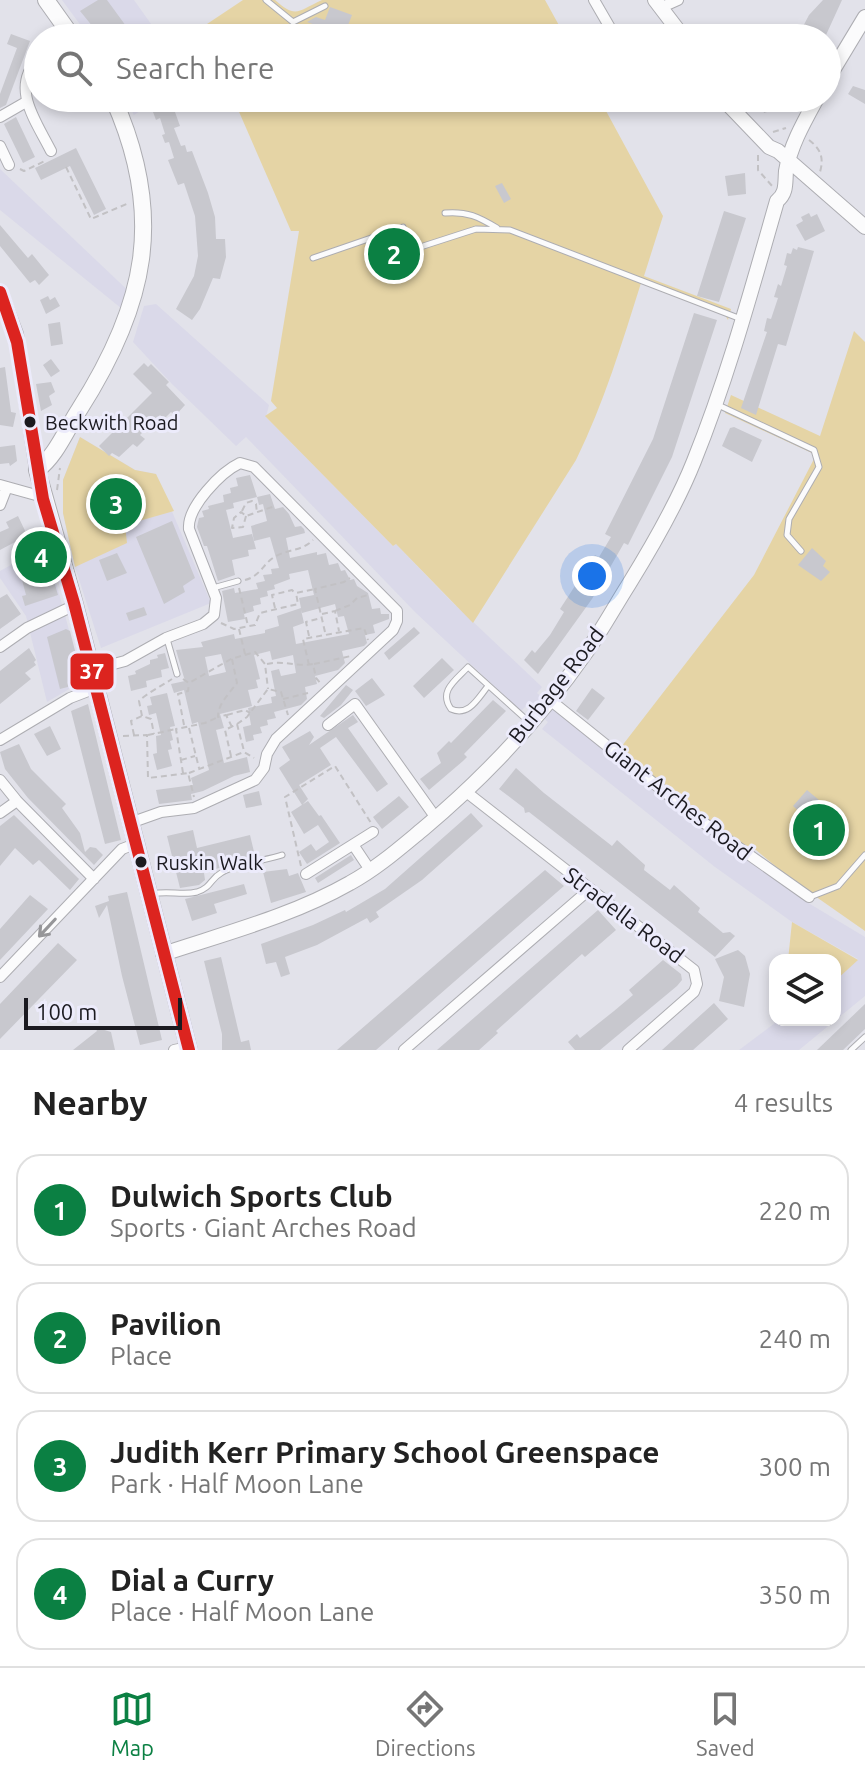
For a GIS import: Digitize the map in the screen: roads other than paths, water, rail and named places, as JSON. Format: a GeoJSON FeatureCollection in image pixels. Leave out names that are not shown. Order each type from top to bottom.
{"type":"FeatureCollection","features":[{"type":"Feature","properties":{"kind":"main road"},"geometry":{"type":"LineString","coordinates":[[46,0],[62,24]]}},
{"type":"Feature","properties":{"kind":"main road"},"geometry":{"type":"LineString","coordinates":[[118,112],[132,150],[141,198],[144,230],[142,260],[128,316],[110,360],[52,454],[37,470],[108,737],[137,821],[135,844],[184,1049]]}},
{"type":"Feature","properties":{"kind":"street"},"geometry":{"type":"LineString","coordinates":[[594,0],[608,24]]}},
{"type":"Feature","properties":{"kind":"street"},"geometry":{"type":"LineString","coordinates":[[673,24],[658,4],[678,0]]}},
{"type":"Feature","properties":{"kind":"street"},"geometry":{"type":"LineString","coordinates":[[841,57],[865,17]]}},
{"type":"Feature","properties":{"kind":"street"},"geometry":{"type":"LineString","coordinates":[[0,117],[24,103]]}},
{"type":"Feature","properties":{"kind":"street"},"geometry":{"type":"LineString","coordinates":[[31,112],[53,154]]}},
{"type":"Feature","properties":{"kind":"street"},"geometry":{"type":"LineString","coordinates":[[737,112],[764,138],[766,134],[774,140],[788,168],[865,227]]}},
{"type":"Feature","properties":{"kind":"street","name":"Burbage Road"},"geometry":{"type":"LineString","coordinates":[[163,954],[288,911],[342,888],[370,870],[465,791],[530,723],[588,651],[649,551],[694,461],[742,319],[780,178],[788,168],[810,112]]}},
{"type":"Feature","properties":{"kind":"street"},"geometry":{"type":"LineString","coordinates":[[0,146],[9,165]]}},
{"type":"Feature","properties":{"kind":"street"},"geometry":{"type":"LineString","coordinates":[[1,296],[16,334],[37,470]]}},
{"type":"Feature","properties":{"kind":"street"},"geometry":{"type":"LineString","coordinates":[[91,670],[125,661],[166,638],[212,618],[217,607],[189,529],[190,514],[230,469],[240,463],[254,467],[395,607],[397,621],[393,630],[272,743],[260,777],[198,806],[161,812],[137,821]]}},
{"type":"Feature","properties":{"kind":"street"},"geometry":{"type":"LineString","coordinates":[[0,505],[4,486],[43,497]]}},
{"type":"Feature","properties":{"kind":"street"},"geometry":{"type":"LineString","coordinates":[[0,647],[27,628],[75,605]]}},
{"type":"Feature","properties":{"kind":"street"},"geometry":{"type":"LineString","coordinates":[[0,740],[70,698],[96,688]]}},
{"type":"Feature","properties":{"kind":"street","name":"Giant Arches Road"},"geometry":{"type":"LineString","coordinates":[[550,700],[688,811],[809,897]]}},
{"type":"Feature","properties":{"kind":"street"},"geometry":{"type":"LineString","coordinates":[[328,725],[355,704],[436,818]]}},
{"type":"Feature","properties":{"kind":"street"},"geometry":{"type":"LineString","coordinates":[[0,780],[94,879]]}},
{"type":"Feature","properties":{"kind":"street","name":"Stradella Road"},"geometry":{"type":"LineString","coordinates":[[465,791],[688,963],[697,978],[694,992],[628,1050]]}},
{"type":"Feature","properties":{"kind":"street"},"geometry":{"type":"LineString","coordinates":[[0,813],[17,801]]}},
{"type":"Feature","properties":{"kind":"street"},"geometry":{"type":"LineString","coordinates":[[306,874],[373,832]]}},
{"type":"Feature","properties":{"kind":"street"},"geometry":{"type":"LineString","coordinates":[[0,977],[122,849],[135,844]]}},
{"type":"Feature","properties":{"kind":"street"},"geometry":{"type":"LineString","coordinates":[[354,846],[370,870]]}},
{"type":"Feature","properties":{"kind":"street"},"geometry":{"type":"LineString","coordinates":[[404,1050],[590,889]]}},
{"type":"Feature","properties":{"kind":"lane"},"geometry":{"type":"LineString","coordinates":[[266,0],[293,22],[325,6]]}},
{"type":"Feature","properties":{"kind":"lane"},"geometry":{"type":"LineString","coordinates":[[445,213],[469,213],[498,229]]}},
{"type":"Feature","properties":{"kind":"lane"},"geometry":{"type":"LineString","coordinates":[[313,258],[403,227],[411,250],[476,229],[498,229],[518,233],[742,319]]}},
{"type":"Feature","properties":{"kind":"lane"},"geometry":{"type":"LineString","coordinates":[[714,403],[814,450],[819,467],[789,519],[787,535],[801,551]]}},
{"type":"Feature","properties":{"kind":"lane"},"geometry":{"type":"LineString","coordinates":[[212,588],[238,581]]}},
{"type":"Feature","properties":{"kind":"lane"},"geometry":{"type":"LineString","coordinates":[[166,638],[177,674]]}},
{"type":"Feature","properties":{"kind":"lane"},"geometry":{"type":"LineString","coordinates":[[488,686],[468,710],[462,712],[451,709],[445,698],[445,692],[468,667],[530,723]]}},
{"type":"Feature","properties":{"kind":"lane"},"geometry":{"type":"LineString","coordinates":[[148,896],[163,891],[190,894],[209,887],[219,873],[282,855]]}},
{"type":"Feature","properties":{"kind":"lane"},"geometry":{"type":"LineString","coordinates":[[809,897],[838,886],[865,855]]}},
{"type":"Feature","properties":{"kind":"lane"},"geometry":{"type":"LineString","coordinates":[[851,1050],[865,1037]]}},
{"type":"Feature","properties":{"kind":"place","name":"Pavilion"},"geometry":{"type":"Point","coordinates":[394,254]}},
{"type":"Feature","properties":{"kind":"place","name":"Beckwith Road"},"geometry":{"type":"Point","coordinates":[30,422]}},
{"type":"Feature","properties":{"kind":"place","name":"Judith Kerr Primary School Greenspace"},"geometry":{"type":"Point","coordinates":[116,504]}},
{"type":"Feature","properties":{"kind":"place","name":"Dial a Curry"},"geometry":{"type":"Point","coordinates":[41,557]}},
{"type":"Feature","properties":{"kind":"place","name":"Dulwich Sports Club"},"geometry":{"type":"Point","coordinates":[819,830]}},
{"type":"Feature","properties":{"kind":"place","name":"Ruskin Walk"},"geometry":{"type":"Point","coordinates":[141,862]}}]}
